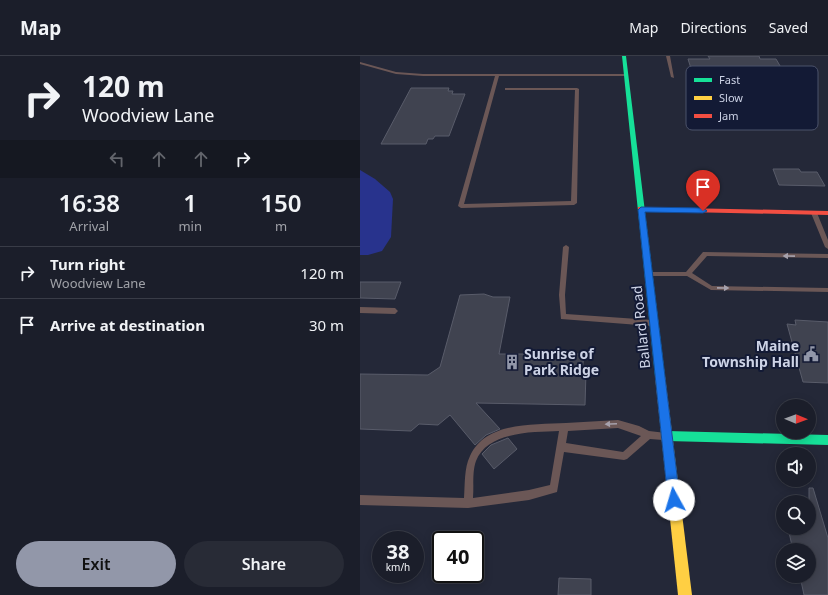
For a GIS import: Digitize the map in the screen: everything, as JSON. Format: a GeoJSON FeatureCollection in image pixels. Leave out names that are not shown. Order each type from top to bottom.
{"type":"FeatureCollection","features":[{"type":"Feature","properties":{"kind":"street","name":"Ballard Road"},"geometry":{"type":"LineString","coordinates":[[624,56],[685,595]]}},
{"type":"Feature","properties":{"kind":"street"},"geometry":{"type":"LineString","coordinates":[[641,210],[828,213]]}},
{"type":"Feature","properties":{"kind":"street"},"geometry":{"type":"LineString","coordinates":[[667,436],[828,440]]}},
{"type":"Feature","properties":{"kind":"lane"},"geometry":{"type":"LineString","coordinates":[[668,56],[673,77]]}},
{"type":"Feature","properties":{"kind":"lane"},"geometry":{"type":"LineString","coordinates":[[360,63],[396,73],[408,74],[626,75]]}},
{"type":"Feature","properties":{"kind":"lane"},"geometry":{"type":"LineString","coordinates":[[497,75],[461,206],[574,204],[577,89],[506,89]]}},
{"type":"Feature","properties":{"kind":"lane"},"geometry":{"type":"LineString","coordinates":[[814,212],[828,247]]}},
{"type":"Feature","properties":{"kind":"lane"},"geometry":{"type":"LineString","coordinates":[[566,247],[562,295],[564,317],[654,324]]}},
{"type":"Feature","properties":{"kind":"lane"},"geometry":{"type":"LineString","coordinates":[[688,274],[705,254],[828,256]]}},
{"type":"Feature","properties":{"kind":"lane"},"geometry":{"type":"LineString","coordinates":[[649,274],[688,274],[710,288],[828,290]]}},
{"type":"Feature","properties":{"kind":"lane"},"geometry":{"type":"LineString","coordinates":[[360,310],[395,311]]}},
{"type":"Feature","properties":{"kind":"lane"},"geometry":{"type":"LineString","coordinates":[[468,503],[473,458],[486,441],[512,430],[618,424],[639,430],[648,435],[667,436]]}},
{"type":"Feature","properties":{"kind":"lane"},"geometry":{"type":"LineString","coordinates":[[360,500],[468,503],[529,496],[554,489],[562,447],[564,426]]}},
{"type":"Feature","properties":{"kind":"lane"},"geometry":{"type":"LineString","coordinates":[[562,447],[624,456],[648,435]]}},
{"type":"Feature","properties":{"kind":"shaded area"},"geometry":{"type":"Polygon","coordinates":[[[360,170],[375,179],[390,192],[393,199],[391,237],[382,251],[368,255],[360,255],[360,170]]]}},
{"type":"Feature","properties":{"kind":"building"},"geometry":{"type":"Polygon","coordinates":[[[708,56],[759,56],[760,59],[776,59],[780,66],[690,66],[688,59],[710,59],[708,56]]]}},
{"type":"Feature","properties":{"kind":"building"},"geometry":{"type":"Polygon","coordinates":[[[411,88],[449,88],[448,91],[453,91],[452,94],[465,94],[449,136],[435,136],[433,139],[428,139],[426,144],[381,144],[411,88]]]}},
{"type":"Feature","properties":{"kind":"building"},"geometry":{"type":"Polygon","coordinates":[[[773,169],[799,169],[801,172],[817,172],[825,186],[779,185],[773,169]]]}},
{"type":"Feature","properties":{"kind":"building"},"geometry":{"type":"Polygon","coordinates":[[[360,282],[401,282],[395,299],[360,298],[360,282]]]}},
{"type":"Feature","properties":{"kind":"building","name":"Sunrise of Park Ridge"},"geometry":{"type":"Polygon","coordinates":[[[484,294],[493,297],[510,297],[499,354],[584,354],[582,372],[586,372],[585,405],[476,403],[500,429],[486,435],[475,445],[450,415],[438,425],[419,424],[411,431],[360,429],[360,374],[428,375],[440,367],[460,295],[484,294]]]}},
{"type":"Feature","properties":{"kind":"building","name":"Maine Township Hall"},"geometry":{"type":"Polygon","coordinates":[[[795,320],[828,322],[828,383],[803,382],[787,324],[796,325],[795,320]]]}},
{"type":"Feature","properties":{"kind":"building"},"geometry":{"type":"Polygon","coordinates":[[[508,438],[517,449],[494,469],[482,454],[491,445],[508,438]]]}},
{"type":"Feature","properties":{"kind":"building"},"geometry":{"type":"Polygon","coordinates":[[[809,488],[813,488],[815,495],[809,495],[809,488]]]}},
{"type":"Feature","properties":{"kind":"building"},"geometry":{"type":"Polygon","coordinates":[[[816,498],[828,538],[828,595],[804,595],[801,583],[816,583],[816,543],[791,543],[790,535],[816,535],[816,498]]]}},
{"type":"Feature","properties":{"kind":"building"},"geometry":{"type":"Polygon","coordinates":[[[559,578],[591,579],[591,595],[558,595],[559,578]]]}},
{"type":"Feature","properties":{"kind":"traffic: fast"},"geometry":{"type":"LineString","coordinates":[[624,56],[660,376]]}},
{"type":"Feature","properties":{"kind":"traffic: fast"},"geometry":{"type":"LineString","coordinates":[[667,436],[828,440]]}},
{"type":"Feature","properties":{"kind":"traffic: slow"},"geometry":{"type":"LineString","coordinates":[[660,376],[685,595]]}},
{"type":"Feature","properties":{"kind":"traffic: jam"},"geometry":{"type":"LineString","coordinates":[[641,209],[828,213]]}},
{"type":"Feature","properties":{"kind":"place","name":"Maine Township Hall"},"geometry":{"type":"Point","coordinates":[811,354]}},
{"type":"Feature","properties":{"kind":"place","name":"Sunrise of Park Ridge"},"geometry":{"type":"Point","coordinates":[512,362]}},
{"type":"Feature","properties":{"kind":"route"},"geometry":{"type":"LineString","coordinates":[[674,500],[641,210],[703,211]]}}]}
